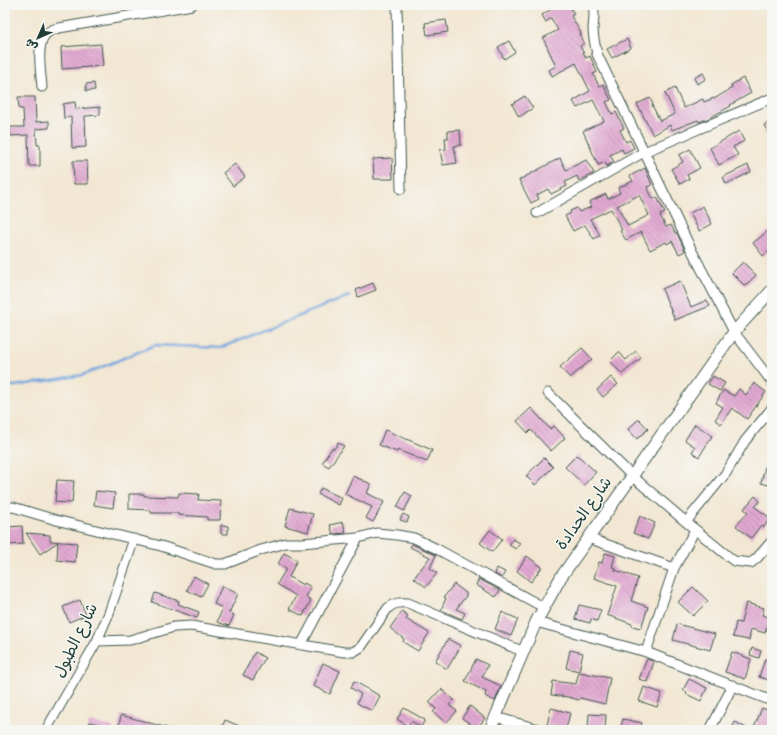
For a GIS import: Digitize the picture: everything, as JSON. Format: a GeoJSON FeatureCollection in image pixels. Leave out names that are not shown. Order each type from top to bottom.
{"type":"FeatureCollection","features":[{"type":"Feature","properties":{"kind":"street"},"geometry":{"type":"LineString","coordinates":[[42,87],[40,63],[41,44],[45,34],[49,31],[192,5]]}},
{"type":"Feature","properties":{"kind":"street"},"geometry":{"type":"LineString","coordinates":[[397,5],[401,189]]}},
{"type":"Feature","properties":{"kind":"street"},"geometry":{"type":"LineString","coordinates":[[593,5],[595,13],[593,28],[594,41],[597,54],[692,251],[734,332],[772,382]]}},
{"type":"Feature","properties":{"kind":"street"},"geometry":{"type":"LineString","coordinates":[[537,213],[644,152],[772,98]]}},
{"type":"Feature","properties":{"kind":"street","name":"شارع الحدادة"},"geometry":{"type":"LineString","coordinates":[[490,730],[536,622],[561,577],[734,332],[772,290]]}},
{"type":"Feature","properties":{"kind":"street"},"geometry":{"type":"LineString","coordinates":[[548,393],[632,476],[734,561],[751,563],[772,540]]}},
{"type":"Feature","properties":{"kind":"street"},"geometry":{"type":"LineString","coordinates":[[686,522],[726,473],[745,441],[772,408]]}},
{"type":"Feature","properties":{"kind":"street"},"geometry":{"type":"LineString","coordinates":[[5,508],[13,507],[56,520],[134,539],[216,564],[230,563],[261,550],[286,543],[358,538],[377,533],[414,538],[543,607]]}},
{"type":"Feature","properties":{"kind":"street"},"geometry":{"type":"LineString","coordinates":[[646,652],[674,568],[695,530]]}},
{"type":"Feature","properties":{"kind":"street"},"geometry":{"type":"LineString","coordinates":[[301,645],[358,538]]}},
{"type":"Feature","properties":{"kind":"street"},"geometry":{"type":"LineString","coordinates":[[588,538],[674,568]]}},
{"type":"Feature","properties":{"kind":"street","name":"شارع الطبول"},"geometry":{"type":"LineString","coordinates":[[46,730],[97,641],[134,539]]}},
{"type":"Feature","properties":{"kind":"street"},"geometry":{"type":"LineString","coordinates":[[97,641],[130,640],[174,627],[191,626],[344,652],[353,652],[361,647],[388,608],[393,604],[401,602],[408,603],[524,652]]}},
{"type":"Feature","properties":{"kind":"street"},"geometry":{"type":"LineString","coordinates":[[536,622],[646,652],[772,701]]}},
{"type":"Feature","properties":{"kind":"street"},"geometry":{"type":"LineString","coordinates":[[710,730],[733,685]]}},
{"type":"Feature","properties":{"kind":"street"},"geometry":{"type":"LineString","coordinates":[[495,717],[542,730]]}},
{"type":"Feature","properties":{"kind":"building"},"geometry":{"type":"Polygon","coordinates":[[[552,5],[569,5],[574,14],[571,16],[581,33],[584,43],[580,46],[586,58],[590,56],[597,72],[593,74],[599,86],[603,84],[611,100],[606,102],[612,114],[616,112],[624,128],[620,130],[626,142],[630,140],[634,148],[624,153],[622,149],[610,155],[614,162],[607,166],[605,162],[598,165],[583,131],[604,121],[593,100],[577,108],[573,101],[590,91],[576,63],[552,76],[549,70],[556,66],[543,38],[558,30],[551,18],[546,22],[542,15],[553,8],[552,5]]]}},
{"type":"Feature","properties":{"kind":"building"},"geometry":{"type":"Polygon","coordinates":[[[446,20],[448,32],[427,35],[425,23],[446,20]]]}},
{"type":"Feature","properties":{"kind":"building"},"geometry":{"type":"Polygon","coordinates":[[[627,39],[631,48],[612,58],[607,49],[627,39]]]}},
{"type":"Feature","properties":{"kind":"building"},"geometry":{"type":"Polygon","coordinates":[[[509,41],[515,52],[504,59],[498,47],[509,41]]]}},
{"type":"Feature","properties":{"kind":"building"},"geometry":{"type":"Polygon","coordinates":[[[101,44],[103,66],[62,69],[61,47],[101,44]]]}},
{"type":"Feature","properties":{"kind":"building"},"geometry":{"type":"Polygon","coordinates":[[[703,73],[706,79],[697,84],[694,78],[703,73]]]}},
{"type":"Feature","properties":{"kind":"building"},"geometry":{"type":"Polygon","coordinates":[[[743,78],[751,93],[730,105],[731,106],[699,122],[698,120],[672,130],[670,125],[653,135],[637,104],[650,98],[660,121],[675,114],[665,93],[675,88],[684,108],[703,99],[704,102],[714,99],[732,88],[731,85],[743,78]]]}},
{"type":"Feature","properties":{"kind":"building"},"geometry":{"type":"Polygon","coordinates":[[[94,83],[95,90],[86,91],[86,84],[94,83]]]}},
{"type":"Feature","properties":{"kind":"building"},"geometry":{"type":"Polygon","coordinates":[[[525,96],[533,108],[519,117],[512,104],[525,96]]]}},
{"type":"Feature","properties":{"kind":"building"},"geometry":{"type":"Polygon","coordinates":[[[18,97],[35,97],[36,122],[49,121],[49,128],[36,129],[37,145],[40,145],[40,166],[29,166],[28,135],[11,136],[10,127],[24,127],[23,109],[19,109],[18,97]]]}},
{"type":"Feature","properties":{"kind":"building"},"geometry":{"type":"Polygon","coordinates":[[[75,102],[76,109],[100,107],[100,115],[85,116],[86,147],[72,148],[71,117],[64,118],[63,104],[75,102]]]}},
{"type":"Feature","properties":{"kind":"building"},"geometry":{"type":"Polygon","coordinates":[[[772,121],[772,141],[764,125],[772,121]]]}},
{"type":"Feature","properties":{"kind":"building"},"geometry":{"type":"Polygon","coordinates":[[[460,130],[461,145],[454,146],[457,163],[443,165],[440,150],[446,149],[445,138],[448,138],[448,131],[460,130]]]}},
{"type":"Feature","properties":{"kind":"building"},"geometry":{"type":"Polygon","coordinates":[[[739,131],[744,141],[733,147],[738,155],[719,165],[710,148],[739,131]]]}},
{"type":"Feature","properties":{"kind":"building"},"geometry":{"type":"Polygon","coordinates":[[[690,149],[700,168],[687,175],[689,179],[680,184],[671,169],[683,162],[679,155],[690,149]]]}},
{"type":"Feature","properties":{"kind":"building"},"geometry":{"type":"Polygon","coordinates":[[[392,158],[393,179],[374,179],[373,159],[392,158]]]}},
{"type":"Feature","properties":{"kind":"building"},"geometry":{"type":"Polygon","coordinates":[[[560,158],[566,170],[586,160],[594,173],[579,181],[577,176],[565,182],[567,186],[551,194],[548,189],[537,195],[539,199],[531,203],[519,180],[560,158]]]}},
{"type":"Feature","properties":{"kind":"building"},"geometry":{"type":"Polygon","coordinates":[[[73,161],[87,161],[88,184],[74,184],[73,161]]]}},
{"type":"Feature","properties":{"kind":"building"},"geometry":{"type":"Polygon","coordinates":[[[235,164],[245,177],[233,186],[223,173],[235,164]]]}},
{"type":"Feature","properties":{"kind":"building"},"geometry":{"type":"Polygon","coordinates":[[[748,165],[751,172],[726,184],[723,177],[748,165]]]}},
{"type":"Feature","properties":{"kind":"building"},"geometry":{"type":"Polygon","coordinates":[[[645,168],[652,185],[647,187],[653,199],[657,197],[665,213],[660,215],[666,227],[671,225],[675,233],[677,233],[685,251],[679,254],[672,241],[667,244],[666,242],[650,250],[641,232],[626,240],[620,231],[622,230],[611,209],[590,219],[600,235],[594,239],[585,225],[573,231],[565,216],[571,213],[570,211],[577,208],[579,212],[591,207],[589,202],[606,194],[608,199],[620,193],[618,188],[633,181],[630,176],[645,168]],[[639,195],[617,206],[628,226],[649,215],[639,195]]]}},
{"type":"Feature","properties":{"kind":"building"},"geometry":{"type":"Polygon","coordinates":[[[703,206],[712,224],[699,231],[690,213],[703,206]]]}},
{"type":"Feature","properties":{"kind":"building"},"geometry":{"type":"Polygon","coordinates":[[[768,231],[772,236],[772,249],[763,256],[753,243],[768,231]]]}},
{"type":"Feature","properties":{"kind":"building"},"geometry":{"type":"Polygon","coordinates":[[[743,262],[756,275],[745,286],[732,273],[743,262]]]}},
{"type":"Feature","properties":{"kind":"building"},"geometry":{"type":"Polygon","coordinates":[[[680,281],[691,307],[707,300],[710,306],[675,320],[662,289],[680,281]]]}},
{"type":"Feature","properties":{"kind":"building"},"geometry":{"type":"Polygon","coordinates":[[[373,283],[376,290],[358,297],[356,290],[373,283]]]}},
{"type":"Feature","properties":{"kind":"building"},"geometry":{"type":"Polygon","coordinates":[[[582,348],[592,359],[570,378],[560,367],[582,348]]]}},
{"type":"Feature","properties":{"kind":"building"},"geometry":{"type":"Polygon","coordinates":[[[636,351],[641,358],[622,374],[610,361],[619,352],[626,360],[636,351]]]}},
{"type":"Feature","properties":{"kind":"building"},"geometry":{"type":"Polygon","coordinates":[[[713,376],[725,383],[720,391],[708,384],[713,376]]]}},
{"type":"Feature","properties":{"kind":"building"},"geometry":{"type":"Polygon","coordinates":[[[611,377],[618,384],[603,397],[597,390],[611,377]]]}},
{"type":"Feature","properties":{"kind":"building"},"geometry":{"type":"Polygon","coordinates":[[[754,383],[766,392],[747,419],[732,408],[721,424],[715,420],[723,407],[716,403],[723,390],[734,396],[739,389],[746,395],[754,383]]]}},
{"type":"Feature","properties":{"kind":"building"},"geometry":{"type":"Polygon","coordinates":[[[531,408],[550,429],[554,426],[565,438],[551,451],[531,430],[528,433],[517,421],[531,408]]]}},
{"type":"Feature","properties":{"kind":"building"},"geometry":{"type":"Polygon","coordinates":[[[639,419],[648,429],[637,439],[628,429],[639,419]]]}},
{"type":"Feature","properties":{"kind":"building"},"geometry":{"type":"Polygon","coordinates":[[[695,424],[712,436],[699,457],[692,452],[695,447],[685,440],[695,424]]]}},
{"type":"Feature","properties":{"kind":"building"},"geometry":{"type":"Polygon","coordinates":[[[385,430],[432,450],[427,462],[398,450],[397,452],[379,445],[385,430]]]}},
{"type":"Feature","properties":{"kind":"building"},"geometry":{"type":"Polygon","coordinates":[[[338,443],[344,446],[329,467],[322,463],[332,448],[334,449],[338,443]]]}},
{"type":"Feature","properties":{"kind":"building"},"geometry":{"type":"Polygon","coordinates":[[[577,455],[596,472],[584,485],[565,467],[577,455]]]}},
{"type":"Feature","properties":{"kind":"building"},"geometry":{"type":"Polygon","coordinates":[[[544,458],[553,467],[535,485],[526,476],[544,458]]]}},
{"type":"Feature","properties":{"kind":"building"},"geometry":{"type":"Polygon","coordinates":[[[765,467],[772,469],[772,486],[761,483],[765,467]]]}},
{"type":"Feature","properties":{"kind":"building"},"geometry":{"type":"Polygon","coordinates":[[[353,476],[371,484],[367,493],[384,502],[373,522],[366,518],[372,507],[345,494],[353,476]]]}},
{"type":"Feature","properties":{"kind":"building"},"geometry":{"type":"Polygon","coordinates":[[[57,480],[74,481],[72,503],[55,502],[57,480]]]}},
{"type":"Feature","properties":{"kind":"building"},"geometry":{"type":"Polygon","coordinates":[[[321,488],[342,498],[339,505],[318,494],[321,488]]]}},
{"type":"Feature","properties":{"kind":"building"},"geometry":{"type":"Polygon","coordinates":[[[96,491],[115,493],[113,508],[94,505],[96,491]]]}},
{"type":"Feature","properties":{"kind":"building"},"geometry":{"type":"Polygon","coordinates":[[[405,492],[412,496],[404,511],[397,507],[405,492]]]}},
{"type":"Feature","properties":{"kind":"building"},"geometry":{"type":"Polygon","coordinates":[[[179,493],[199,494],[198,500],[221,501],[220,520],[207,520],[207,517],[178,515],[178,513],[151,513],[151,510],[129,509],[129,494],[178,497],[179,493]]]}},
{"type":"Feature","properties":{"kind":"building"},"geometry":{"type":"Polygon","coordinates":[[[755,496],[760,501],[755,507],[770,518],[764,527],[761,525],[751,538],[736,526],[748,512],[744,509],[755,496]]]}},
{"type":"Feature","properties":{"kind":"building"},"geometry":{"type":"Polygon","coordinates":[[[290,508],[313,514],[308,532],[285,526],[290,508]]]}},
{"type":"Feature","properties":{"kind":"building"},"geometry":{"type":"Polygon","coordinates":[[[403,514],[409,517],[407,522],[400,520],[403,514]]]}},
{"type":"Feature","properties":{"kind":"building"},"geometry":{"type":"Polygon","coordinates":[[[640,516],[655,523],[648,539],[633,533],[640,516]]]}},
{"type":"Feature","properties":{"kind":"building"},"geometry":{"type":"Polygon","coordinates":[[[343,522],[346,533],[333,534],[330,525],[343,522]]]}},
{"type":"Feature","properties":{"kind":"building"},"geometry":{"type":"Polygon","coordinates":[[[221,525],[228,526],[228,534],[221,534],[221,525]]]}},
{"type":"Feature","properties":{"kind":"building"},"geometry":{"type":"Polygon","coordinates":[[[22,526],[23,544],[7,545],[6,527],[22,526]]]}},
{"type":"Feature","properties":{"kind":"building"},"geometry":{"type":"Polygon","coordinates":[[[490,530],[502,539],[492,552],[480,543],[490,530]]]}},
{"type":"Feature","properties":{"kind":"building"},"geometry":{"type":"Polygon","coordinates":[[[26,533],[50,535],[50,541],[77,543],[75,562],[57,560],[58,542],[40,554],[26,533]]]}},
{"type":"Feature","properties":{"kind":"building"},"geometry":{"type":"Polygon","coordinates":[[[513,539],[520,543],[516,549],[509,545],[513,539]]]}},
{"type":"Feature","properties":{"kind":"building"},"geometry":{"type":"Polygon","coordinates":[[[412,544],[436,555],[430,568],[437,573],[426,587],[414,578],[430,557],[410,547],[412,544]]]}},
{"type":"Feature","properties":{"kind":"building"},"geometry":{"type":"Polygon","coordinates":[[[284,553],[297,560],[289,577],[303,585],[304,583],[311,587],[306,597],[311,600],[303,616],[289,609],[296,596],[277,584],[286,569],[278,564],[284,553]]]}},
{"type":"Feature","properties":{"kind":"building"},"geometry":{"type":"Polygon","coordinates":[[[605,553],[615,556],[612,567],[616,568],[615,570],[638,578],[631,601],[648,607],[641,628],[632,626],[632,624],[607,615],[617,586],[594,578],[599,562],[602,563],[605,553]]]}},
{"type":"Feature","properties":{"kind":"building"},"geometry":{"type":"Polygon","coordinates":[[[527,556],[542,567],[531,582],[517,571],[527,556]]]}},
{"type":"Feature","properties":{"kind":"building"},"geometry":{"type":"Polygon","coordinates":[[[497,568],[505,572],[502,578],[495,574],[497,568]]]}},
{"type":"Feature","properties":{"kind":"building"},"geometry":{"type":"Polygon","coordinates":[[[194,576],[208,584],[201,597],[187,590],[194,576]]]}},
{"type":"Feature","properties":{"kind":"building"},"geometry":{"type":"Polygon","coordinates":[[[479,579],[500,590],[496,597],[476,585],[479,579]]]}},
{"type":"Feature","properties":{"kind":"building"},"geometry":{"type":"Polygon","coordinates":[[[454,584],[466,593],[466,596],[456,609],[465,613],[462,619],[441,610],[446,598],[444,597],[454,584]]]}},
{"type":"Feature","properties":{"kind":"building"},"geometry":{"type":"Polygon","coordinates":[[[222,586],[238,594],[229,613],[234,615],[229,626],[217,622],[223,608],[214,604],[222,586]]]}},
{"type":"Feature","properties":{"kind":"building"},"geometry":{"type":"Polygon","coordinates":[[[693,587],[708,601],[693,616],[678,602],[693,587]]]}},
{"type":"Feature","properties":{"kind":"building"},"geometry":{"type":"Polygon","coordinates":[[[155,593],[179,601],[178,604],[199,612],[197,618],[152,602],[155,593]]]}},
{"type":"Feature","properties":{"kind":"building"},"geometry":{"type":"Polygon","coordinates":[[[80,600],[86,615],[69,622],[63,607],[80,600]]]}},
{"type":"Feature","properties":{"kind":"building"},"geometry":{"type":"Polygon","coordinates":[[[746,603],[764,608],[762,615],[770,618],[765,633],[751,629],[749,640],[733,637],[736,622],[741,623],[746,603]]]}},
{"type":"Feature","properties":{"kind":"building"},"geometry":{"type":"Polygon","coordinates":[[[579,605],[601,610],[597,621],[591,619],[590,623],[575,619],[579,605]]]}},
{"type":"Feature","properties":{"kind":"building"},"geometry":{"type":"Polygon","coordinates":[[[402,611],[408,616],[406,619],[429,633],[418,651],[403,642],[404,639],[390,628],[402,611]]]}},
{"type":"Feature","properties":{"kind":"building"},"geometry":{"type":"Polygon","coordinates":[[[502,612],[518,619],[511,636],[495,629],[502,612]]]}},
{"type":"Feature","properties":{"kind":"building"},"geometry":{"type":"Polygon","coordinates":[[[677,624],[715,634],[710,650],[673,640],[677,624]]]}},
{"type":"Feature","properties":{"kind":"building"},"geometry":{"type":"Polygon","coordinates":[[[448,639],[461,646],[447,669],[435,661],[448,639]]]}},
{"type":"Feature","properties":{"kind":"building"},"geometry":{"type":"Polygon","coordinates":[[[752,648],[761,651],[759,658],[750,655],[752,648]]]}},
{"type":"Feature","properties":{"kind":"building"},"geometry":{"type":"Polygon","coordinates":[[[570,650],[583,653],[579,671],[566,668],[570,650]]]}},
{"type":"Feature","properties":{"kind":"building"},"geometry":{"type":"Polygon","coordinates":[[[255,652],[265,658],[253,680],[243,675],[255,652]]]}},
{"type":"Feature","properties":{"kind":"building"},"geometry":{"type":"Polygon","coordinates":[[[732,652],[751,659],[745,679],[725,672],[732,652]]]}},
{"type":"Feature","properties":{"kind":"building"},"geometry":{"type":"Polygon","coordinates":[[[476,659],[488,665],[482,677],[501,686],[495,701],[485,696],[486,692],[465,681],[476,659]]]}},
{"type":"Feature","properties":{"kind":"building"},"geometry":{"type":"Polygon","coordinates":[[[647,659],[654,662],[647,682],[639,679],[647,659]]]}},
{"type":"Feature","properties":{"kind":"building"},"geometry":{"type":"Polygon","coordinates":[[[765,659],[772,662],[772,681],[759,677],[765,659]]]}},
{"type":"Feature","properties":{"kind":"building"},"geometry":{"type":"Polygon","coordinates":[[[323,663],[340,671],[330,694],[313,686],[323,663]]]}},
{"type":"Feature","properties":{"kind":"building"},"geometry":{"type":"Polygon","coordinates":[[[579,672],[610,678],[605,704],[580,698],[579,700],[551,695],[553,681],[576,684],[579,672]]]}},
{"type":"Feature","properties":{"kind":"building"},"geometry":{"type":"Polygon","coordinates":[[[689,679],[707,688],[701,701],[686,694],[687,692],[683,690],[689,679]]]}},
{"type":"Feature","properties":{"kind":"building"},"geometry":{"type":"Polygon","coordinates":[[[354,681],[380,696],[372,711],[357,703],[361,694],[351,688],[354,681]]]}},
{"type":"Feature","properties":{"kind":"building"},"geometry":{"type":"Polygon","coordinates":[[[644,687],[662,693],[657,707],[639,701],[644,687]]]}},
{"type":"Feature","properties":{"kind":"building"},"geometry":{"type":"Polygon","coordinates":[[[441,689],[454,700],[449,705],[457,711],[446,723],[433,712],[436,709],[429,702],[441,689]]]}},
{"type":"Feature","properties":{"kind":"building"},"geometry":{"type":"Polygon","coordinates":[[[470,706],[485,718],[477,729],[462,718],[470,706]]]}},
{"type":"Feature","properties":{"kind":"building"},"geometry":{"type":"Polygon","coordinates":[[[404,708],[425,720],[421,727],[411,721],[408,726],[397,719],[404,708]]]}},
{"type":"Feature","properties":{"kind":"building"},"geometry":{"type":"Polygon","coordinates":[[[551,708],[570,713],[566,729],[547,725],[551,708]]]}},
{"type":"Feature","properties":{"kind":"building"},"geometry":{"type":"Polygon","coordinates":[[[762,708],[772,712],[772,730],[753,730],[762,708]]]}},
{"type":"Feature","properties":{"kind":"building"},"geometry":{"type":"Polygon","coordinates":[[[589,714],[606,715],[605,729],[588,728],[589,714]]]}},
{"type":"Feature","properties":{"kind":"building"},"geometry":{"type":"Polygon","coordinates":[[[121,715],[168,728],[167,730],[118,730],[121,715]]]}},
{"type":"Feature","properties":{"kind":"building"},"geometry":{"type":"Polygon","coordinates":[[[623,719],[642,723],[640,730],[620,730],[623,719]]]}},
{"type":"Feature","properties":{"kind":"building"},"geometry":{"type":"Polygon","coordinates":[[[225,720],[249,730],[221,730],[225,720]]]}},
{"type":"Feature","properties":{"kind":"building"},"geometry":{"type":"Polygon","coordinates":[[[89,722],[113,727],[113,730],[87,730],[89,722]]]}},
{"type":"Feature","properties":{"kind":"building"},"geometry":{"type":"Polygon","coordinates":[[[735,722],[750,730],[731,730],[735,722]]]}},
{"type":"Feature","properties":{"kind":"waterway"},"geometry":{"type":"LineString","coordinates":[[5,386],[15,386],[83,375],[155,345],[220,348],[349,296]]}}]}
